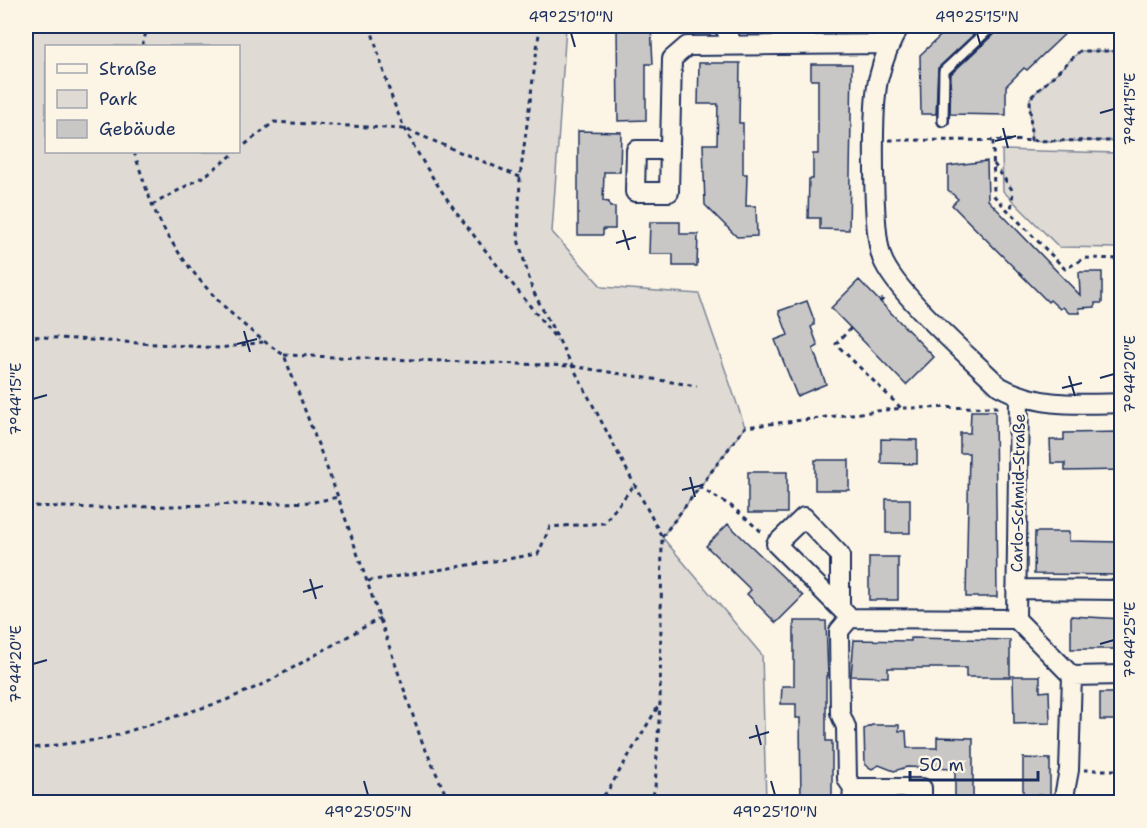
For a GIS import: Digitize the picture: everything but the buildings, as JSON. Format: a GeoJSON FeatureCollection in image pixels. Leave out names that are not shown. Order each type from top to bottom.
{"type":"FeatureCollection","features":[{"type":"Feature","properties":{"kind":"street"},"geometry":{"type":"LineString","coordinates":[[724,26],[733,45]]}},
{"type":"Feature","properties":{"kind":"street"},"geometry":{"type":"LineString","coordinates":[[900,26],[888,44],[878,83],[876,226],[882,258],[899,286],[999,386],[1019,397],[1048,404],[1122,403]]}},
{"type":"Feature","properties":{"kind":"street"},"geometry":{"type":"LineString","coordinates":[[670,150],[672,59],[687,46],[888,44]]}},
{"type":"Feature","properties":{"kind":"street","name":"Carlo-Schmid-Straße"},"geometry":{"type":"LineString","coordinates":[[1016,619],[1019,397]]}},
{"type":"Feature","properties":{"kind":"street"},"geometry":{"type":"LineString","coordinates":[[922,802],[922,788],[853,795],[847,779],[846,727],[840,713],[839,631],[845,612],[840,555],[804,517],[776,544],[845,612],[1016,619],[1072,676],[1069,770],[1063,802]]}},
{"type":"Feature","properties":{"kind":"street","name":"Carlo-Schmid-Straße"},"geometry":{"type":"LineString","coordinates":[[1016,589],[1122,590]]}},
{"type":"Feature","properties":{"kind":"street"},"geometry":{"type":"LineString","coordinates":[[1072,676],[1122,675]]}},
{"type":"Feature","properties":{"kind":"lane"},"geometry":{"type":"LineString","coordinates":[[943,121],[944,71],[992,26]]}},
{"type":"Feature","properties":{"kind":"path"},"geometry":{"type":"LineString","coordinates":[[142,45],[148,26]]}},
{"type":"Feature","properties":{"kind":"path"},"geometry":{"type":"LineString","coordinates":[[370,26],[405,129],[434,181],[562,347]]}},
{"type":"Feature","properties":{"kind":"path"},"geometry":{"type":"LineString","coordinates":[[540,26],[520,177],[518,239],[532,290],[662,537],[660,703],[655,788],[651,802]]}},
{"type":"Feature","properties":{"kind":"path"},"geometry":{"type":"LineString","coordinates":[[1031,141],[1030,98],[1080,51],[1122,51]]}},
{"type":"Feature","properties":{"kind":"path"},"geometry":{"type":"LineString","coordinates":[[240,149],[274,122],[405,129],[520,177]]}},
{"type":"Feature","properties":{"kind":"path"},"geometry":{"type":"LineString","coordinates":[[876,140],[1122,141]]}},
{"type":"Feature","properties":{"kind":"path"},"geometry":{"type":"LineString","coordinates":[[993,141],[994,196],[1065,269],[1085,258],[1122,259]]}},
{"type":"Feature","properties":{"kind":"path"},"geometry":{"type":"LineString","coordinates":[[134,153],[152,205],[178,252],[204,283],[264,342],[284,355],[571,366],[697,386]]}},
{"type":"Feature","properties":{"kind":"path"},"geometry":{"type":"LineString","coordinates":[[152,205],[206,175],[234,153]]}},
{"type":"Feature","properties":{"kind":"path"},"geometry":{"type":"LineString","coordinates":[[994,164],[1013,191],[1011,212]]}},
{"type":"Feature","properties":{"kind":"path"},"geometry":{"type":"LineString","coordinates":[[850,328],[836,344],[892,401],[902,408]]}},
{"type":"Feature","properties":{"kind":"path"},"geometry":{"type":"LineString","coordinates":[[26,336],[220,348],[264,342]]}},
{"type":"Feature","properties":{"kind":"path"},"geometry":{"type":"LineString","coordinates":[[284,355],[338,496],[421,739],[449,802]]}},
{"type":"Feature","properties":{"kind":"path"},"geometry":{"type":"LineString","coordinates":[[662,537],[745,427],[902,408],[1006,407],[1019,397]]}},
{"type":"Feature","properties":{"kind":"path"},"geometry":{"type":"LineString","coordinates":[[368,581],[538,555],[550,527],[604,523],[635,484]]}},
{"type":"Feature","properties":{"kind":"path"},"geometry":{"type":"LineString","coordinates":[[699,487],[731,506],[776,544]]}},
{"type":"Feature","properties":{"kind":"path"},"geometry":{"type":"LineString","coordinates":[[26,506],[99,508],[302,502],[338,496]]}},
{"type":"Feature","properties":{"kind":"path"},"geometry":{"type":"LineString","coordinates":[[26,749],[104,738],[224,700],[268,681],[380,618]]}},
{"type":"Feature","properties":{"kind":"path"},"geometry":{"type":"LineString","coordinates":[[597,802],[607,792],[660,703]]}},
{"type":"Feature","properties":{"kind":"path"},"geometry":{"type":"LineString","coordinates":[[1069,770],[1122,770]]}},
{"type":"Feature","properties":{"kind":"green space"},"geometry":{"type":"Polygon","coordinates":[[[26,26],[566,26],[552,232],[602,287],[699,294],[745,427],[662,537],[762,655],[766,802],[26,802],[26,26]]]}},
{"type":"Feature","properties":{"kind":"green space"},"geometry":{"type":"Polygon","coordinates":[[[1080,51],[1121,51],[1121,141],[1031,141],[1030,98],[1080,51]]]}},
{"type":"Feature","properties":{"kind":"green space"},"geometry":{"type":"Polygon","coordinates":[[[1002,150],[1118,153],[1118,248],[1059,247],[1003,191],[1002,150]]]}}]}
